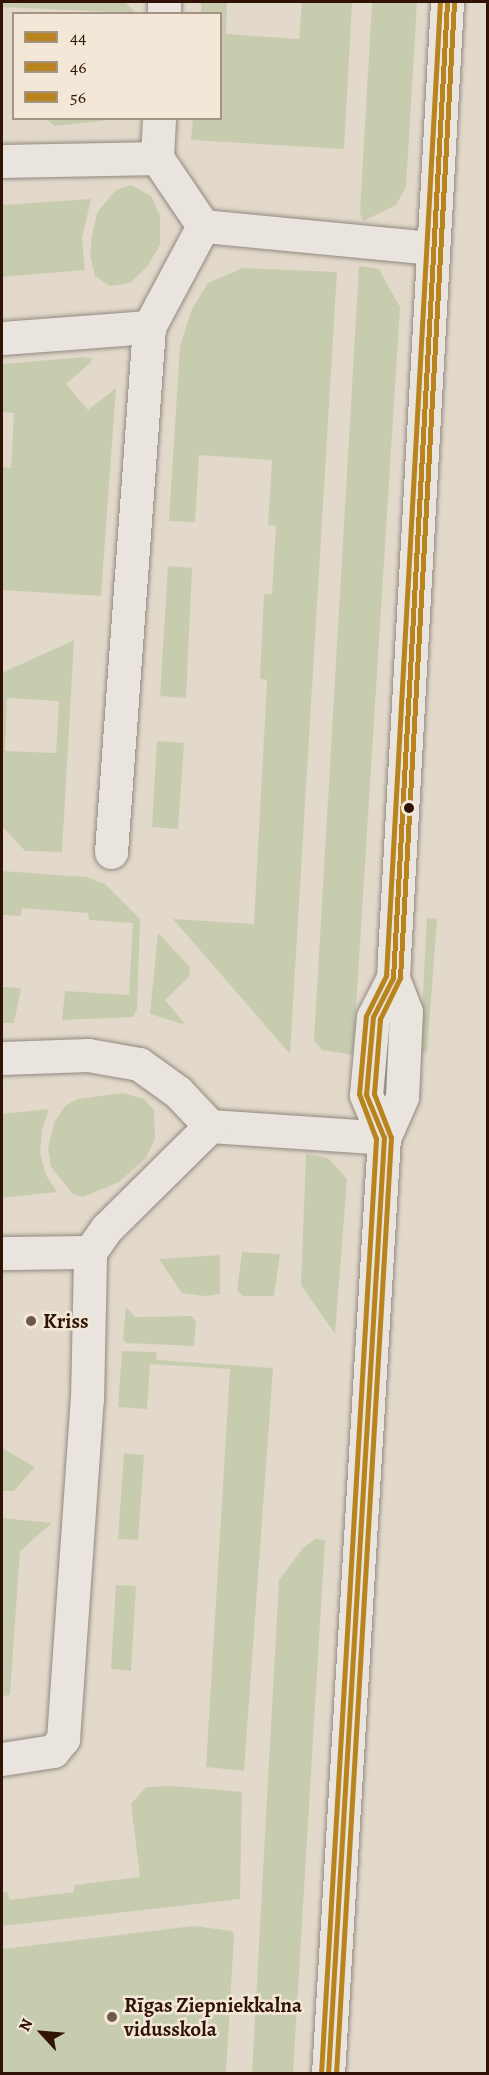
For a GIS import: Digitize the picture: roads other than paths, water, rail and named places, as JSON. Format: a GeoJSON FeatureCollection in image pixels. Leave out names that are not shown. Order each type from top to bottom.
{"type":"FeatureCollection","features":[{"type":"Feature","properties":{"kind":"street"},"geometry":{"type":"LineString","coordinates":[[328,2073],[384,1138],[366,1095],[373,1017],[393,978],[447,2]]}},
{"type":"Feature","properties":{"kind":"street"},"geometry":{"type":"LineString","coordinates":[[159,120],[157,158],[203,226]]}},
{"type":"Feature","properties":{"kind":"street"},"geometry":{"type":"LineString","coordinates":[[2,161],[157,158]]}},
{"type":"Feature","properties":{"kind":"street"},"geometry":{"type":"LineString","coordinates":[[203,226],[432,248]]}},
{"type":"Feature","properties":{"kind":"street"},"geometry":{"type":"LineString","coordinates":[[111,852],[149,327],[203,226]]}},
{"type":"Feature","properties":{"kind":"street"},"geometry":{"type":"LineString","coordinates":[[2,338],[149,327]]}},
{"type":"Feature","properties":{"kind":"street"},"geometry":{"type":"LineString","coordinates":[[2,1058],[88,1054],[139,1064],[178,1092],[210,1126],[384,1138]]}},
{"type":"Feature","properties":{"kind":"street"},"geometry":{"type":"LineString","coordinates":[[2,1759],[53,1751],[63,1739],[86,1411],[90,1252],[107,1228],[210,1126]]}},
{"type":"Feature","properties":{"kind":"street"},"geometry":{"type":"LineString","coordinates":[[2,1253],[90,1252]]}},
{"type":"Feature","properties":{"kind":"place","name":"Kriss"},"geometry":{"type":"Point","coordinates":[31,1321]}},
{"type":"Feature","properties":{"kind":"place","name":"Rīgas Ziepniekkalna vidusskola"},"geometry":{"type":"Point","coordinates":[112,2017]}}]}
